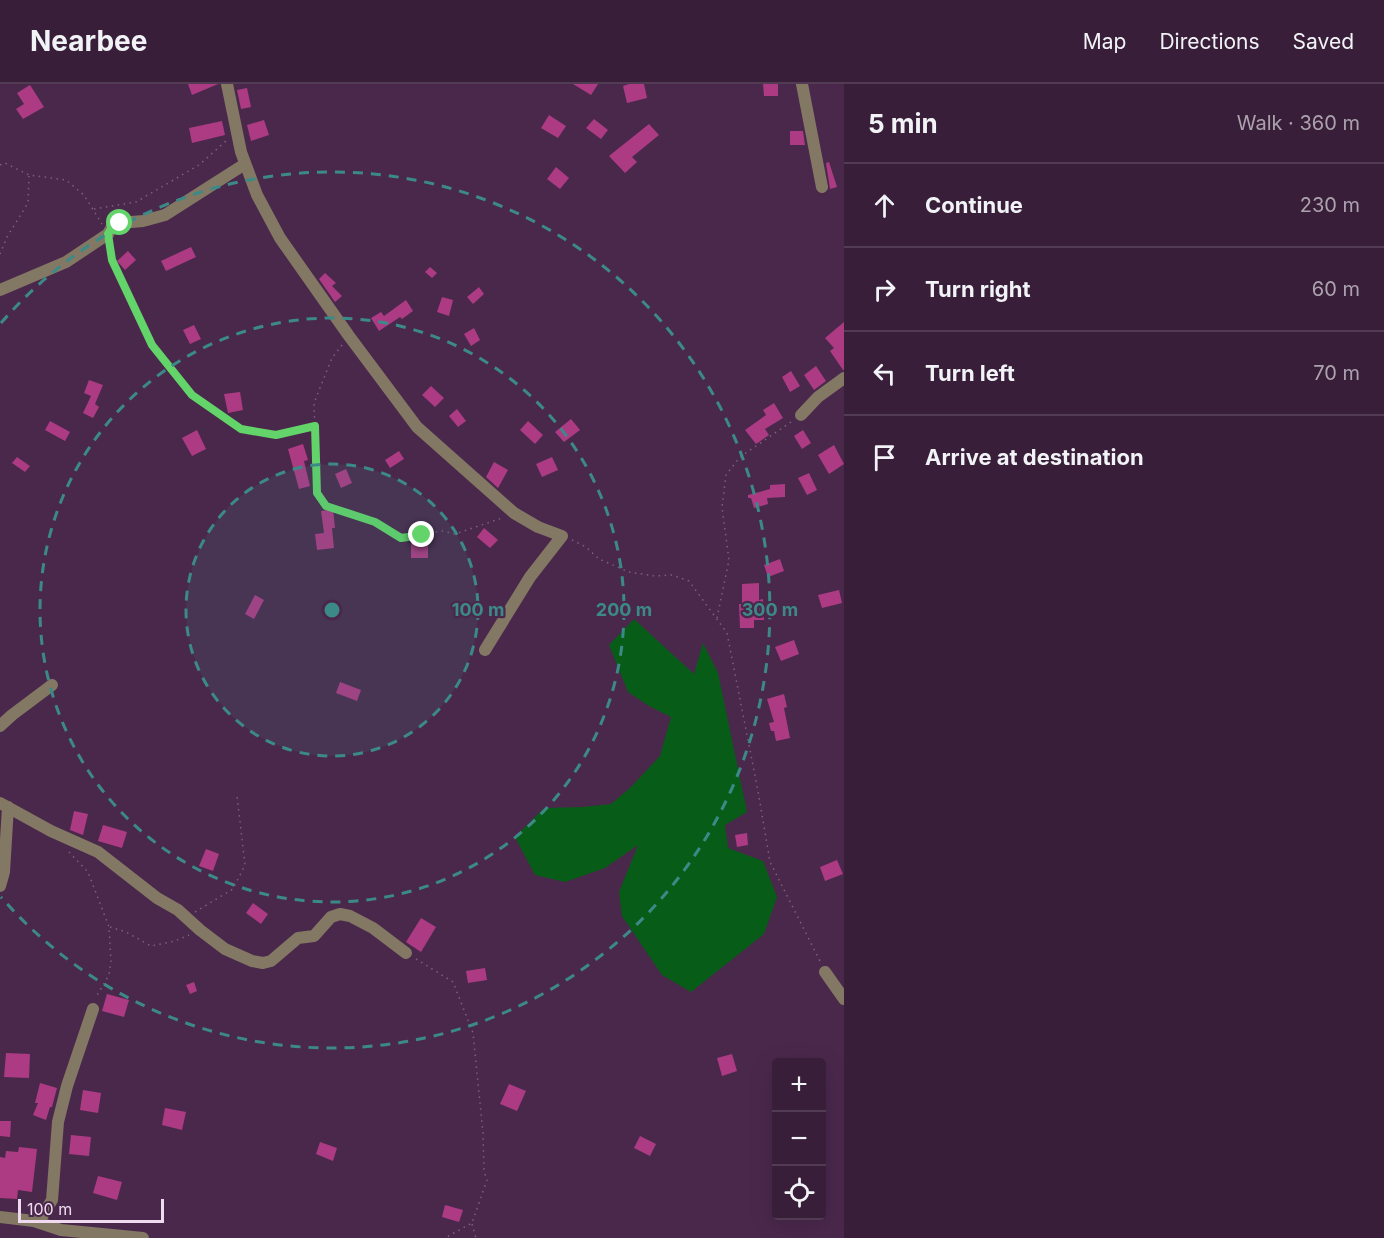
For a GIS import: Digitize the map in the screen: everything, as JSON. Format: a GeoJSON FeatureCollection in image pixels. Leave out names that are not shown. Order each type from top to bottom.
{"type":"FeatureCollection","features":[{"type":"Feature","properties":{"kind":"street"},"geometry":{"type":"LineString","coordinates":[[227,84],[245,164],[257,195],[280,238],[349,336],[417,427],[514,513],[538,527],[562,536],[530,577],[485,650]]}},
{"type":"Feature","properties":{"kind":"street"},"geometry":{"type":"LineString","coordinates":[[802,84],[822,187]]}},
{"type":"Feature","properties":{"kind":"street"},"geometry":{"type":"LineString","coordinates":[[0,290],[66,262],[108,234],[112,227],[120,223],[143,221],[165,215],[245,164]]}},
{"type":"Feature","properties":{"kind":"street"},"geometry":{"type":"LineString","coordinates":[[801,415],[818,397],[844,378]]}},
{"type":"Feature","properties":{"kind":"street"},"geometry":{"type":"LineString","coordinates":[[0,726],[52,685]]}},
{"type":"Feature","properties":{"kind":"street"},"geometry":{"type":"LineString","coordinates":[[0,886],[4,872],[4,805],[51,831],[98,852],[144,888],[186,916],[225,950],[252,961],[263,963],[270,961],[298,939],[314,936],[331,917],[340,914],[350,916],[373,928],[406,953]]}},
{"type":"Feature","properties":{"kind":"street"},"geometry":{"type":"LineString","coordinates":[[825,972],[844,999]]}},
{"type":"Feature","properties":{"kind":"street"},"geometry":{"type":"LineString","coordinates":[[34,1221],[43,1215],[52,1200],[58,1122],[67,1086],[93,1009]]}},
{"type":"Feature","properties":{"kind":"street"},"geometry":{"type":"LineString","coordinates":[[0,1217],[34,1221],[61,1230],[143,1238]]}},
{"type":"Feature","properties":{"kind":"path"},"geometry":{"type":"LineString","coordinates":[[93,209],[136,202],[199,165],[237,131]]}},
{"type":"Feature","properties":{"kind":"path"},"geometry":{"type":"LineString","coordinates":[[0,165],[5,163],[29,175],[66,180],[84,195],[108,234],[112,260],[152,345],[192,395],[241,429],[276,435],[315,426]]}},
{"type":"Feature","properties":{"kind":"path"},"geometry":{"type":"LineString","coordinates":[[0,254],[7,237],[28,203],[29,175]]}},
{"type":"Feature","properties":{"kind":"path"},"geometry":{"type":"LineString","coordinates":[[349,336],[332,358],[314,404],[317,493],[326,506],[375,522],[401,538],[442,531],[455,534],[514,513]]}},
{"type":"Feature","properties":{"kind":"path"},"geometry":{"type":"LineString","coordinates":[[716,619],[729,560],[722,507],[726,475],[740,458],[801,415]]}},
{"type":"Feature","properties":{"kind":"path"},"geometry":{"type":"LineString","coordinates":[[562,536],[586,547],[599,559],[629,572],[655,576],[672,575],[689,581],[727,633],[770,862],[825,972]]}},
{"type":"Feature","properties":{"kind":"path"},"geometry":{"type":"LineString","coordinates":[[186,916],[233,889],[246,865],[237,796]]}},
{"type":"Feature","properties":{"kind":"path"},"geometry":{"type":"LineString","coordinates":[[65,849],[88,872],[109,927],[111,961],[109,975],[97,996],[93,1009]]}},
{"type":"Feature","properties":{"kind":"path"},"geometry":{"type":"LineString","coordinates":[[109,927],[126,932],[151,946],[175,941],[200,930]]}},
{"type":"Feature","properties":{"kind":"path"},"geometry":{"type":"LineString","coordinates":[[406,953],[453,982],[473,1033],[483,1133],[484,1171],[487,1180],[472,1223],[476,1238]]}},
{"type":"Feature","properties":{"kind":"path"},"geometry":{"type":"LineString","coordinates":[[445,1238],[472,1223]]}},
{"type":"Feature","properties":{"kind":"green space"},"geometry":{"type":"Polygon","coordinates":[[[634,619],[694,674],[703,643],[718,673],[747,812],[725,825],[728,848],[763,861],[777,897],[764,934],[691,992],[662,975],[622,916],[619,892],[638,845],[605,868],[565,882],[535,875],[515,837],[544,808],[611,804],[630,788],[660,756],[671,717],[628,692],[609,645],[634,619]]]}},
{"type":"Feature","properties":{"kind":"building"},"geometry":{"type":"Polygon","coordinates":[[[188,84],[218,84],[192,95],[188,84]]]}},
{"type":"Feature","properties":{"kind":"building"},"geometry":{"type":"Polygon","coordinates":[[[573,84],[598,84],[591,95],[573,84]]]}},
{"type":"Feature","properties":{"kind":"building"},"geometry":{"type":"Polygon","coordinates":[[[644,84],[647,98],[627,103],[623,86],[644,84]]]}},
{"type":"Feature","properties":{"kind":"building"},"geometry":{"type":"Polygon","coordinates":[[[763,84],[778,84],[778,96],[764,96],[763,84]]]}},
{"type":"Feature","properties":{"kind":"building"},"geometry":{"type":"Polygon","coordinates":[[[30,85],[44,107],[23,119],[16,109],[24,104],[17,93],[30,85]]]}},
{"type":"Feature","properties":{"kind":"building"},"geometry":{"type":"Polygon","coordinates":[[[247,88],[251,107],[241,109],[237,90],[247,88]]]}},
{"type":"Feature","properties":{"kind":"building"},"geometry":{"type":"Polygon","coordinates":[[[549,115],[566,126],[558,138],[541,128],[549,115]]]}},
{"type":"Feature","properties":{"kind":"building"},"geometry":{"type":"Polygon","coordinates":[[[594,119],[608,130],[601,139],[586,128],[594,119]]]}},
{"type":"Feature","properties":{"kind":"building"},"geometry":{"type":"Polygon","coordinates":[[[264,120],[269,135],[251,141],[247,125],[264,120]]]}},
{"type":"Feature","properties":{"kind":"building"},"geometry":{"type":"Polygon","coordinates":[[[222,121],[225,135],[192,143],[189,128],[222,121]]]}},
{"type":"Feature","properties":{"kind":"building"},"geometry":{"type":"Polygon","coordinates":[[[649,124],[659,135],[632,157],[637,162],[625,173],[609,156],[649,124]]]}},
{"type":"Feature","properties":{"kind":"building"},"geometry":{"type":"Polygon","coordinates":[[[790,131],[803,131],[805,145],[790,145],[790,131]]]}},
{"type":"Feature","properties":{"kind":"building"},"geometry":{"type":"Polygon","coordinates":[[[829,162],[837,187],[830,189],[826,163],[829,162]]]}},
{"type":"Feature","properties":{"kind":"building"},"geometry":{"type":"Polygon","coordinates":[[[556,167],[569,178],[560,189],[547,179],[556,167]]]}},
{"type":"Feature","properties":{"kind":"building"},"geometry":{"type":"Polygon","coordinates":[[[191,247],[196,257],[166,271],[161,261],[191,247]]]}},
{"type":"Feature","properties":{"kind":"building"},"geometry":{"type":"Polygon","coordinates":[[[128,251],[136,260],[125,270],[117,261],[128,251]]]}},
{"type":"Feature","properties":{"kind":"building"},"geometry":{"type":"Polygon","coordinates":[[[430,267],[437,273],[432,278],[425,272],[430,267]]]}},
{"type":"Feature","properties":{"kind":"building"},"geometry":{"type":"Polygon","coordinates":[[[325,273],[336,283],[332,286],[342,296],[335,302],[319,279],[325,273]]]}},
{"type":"Feature","properties":{"kind":"building"},"geometry":{"type":"Polygon","coordinates":[[[479,287],[484,294],[473,304],[467,297],[479,287]]]}},
{"type":"Feature","properties":{"kind":"building"},"geometry":{"type":"Polygon","coordinates":[[[442,297],[453,300],[449,316],[437,312],[442,297]]]}},
{"type":"Feature","properties":{"kind":"building"},"geometry":{"type":"Polygon","coordinates":[[[406,300],[413,311],[379,331],[371,318],[381,312],[384,316],[406,300]]]}},
{"type":"Feature","properties":{"kind":"building"},"geometry":{"type":"Polygon","coordinates":[[[844,322],[843,370],[830,351],[834,348],[825,338],[844,322]]]}},
{"type":"Feature","properties":{"kind":"building"},"geometry":{"type":"Polygon","coordinates":[[[194,325],[201,339],[190,344],[183,330],[194,325]]]}},
{"type":"Feature","properties":{"kind":"building"},"geometry":{"type":"Polygon","coordinates":[[[474,328],[480,340],[471,346],[464,334],[474,328]]]}},
{"type":"Feature","properties":{"kind":"building"},"geometry":{"type":"Polygon","coordinates":[[[816,366],[826,381],[814,390],[804,375],[816,366]]]}},
{"type":"Feature","properties":{"kind":"building"},"geometry":{"type":"Polygon","coordinates":[[[791,371],[800,386],[790,392],[782,377],[791,371]]]}},
{"type":"Feature","properties":{"kind":"building"},"geometry":{"type":"Polygon","coordinates":[[[89,380],[103,385],[95,404],[99,407],[93,418],[83,413],[91,396],[84,393],[89,380]]]}},
{"type":"Feature","properties":{"kind":"building"},"geometry":{"type":"Polygon","coordinates":[[[431,386],[444,398],[435,407],[422,395],[431,386]]]}},
{"type":"Feature","properties":{"kind":"building"},"geometry":{"type":"Polygon","coordinates":[[[240,392],[243,410],[228,413],[224,394],[240,392]]]}},
{"type":"Feature","properties":{"kind":"building"},"geometry":{"type":"Polygon","coordinates":[[[774,403],[783,418],[765,429],[769,435],[756,444],[745,430],[766,415],[763,410],[774,403]]]}},
{"type":"Feature","properties":{"kind":"building"},"geometry":{"type":"Polygon","coordinates":[[[457,409],[466,421],[458,427],[449,416],[457,409]]]}},
{"type":"Feature","properties":{"kind":"building"},"geometry":{"type":"Polygon","coordinates":[[[571,419],[580,430],[564,442],[555,432],[571,419]]]}},
{"type":"Feature","properties":{"kind":"building"},"geometry":{"type":"Polygon","coordinates":[[[50,421],[70,432],[65,441],[45,430],[50,421]]]}},
{"type":"Feature","properties":{"kind":"building"},"geometry":{"type":"Polygon","coordinates":[[[528,421],[543,435],[535,444],[520,430],[528,421]]]}},
{"type":"Feature","properties":{"kind":"building"},"geometry":{"type":"Polygon","coordinates":[[[197,430],[206,449],[192,456],[182,438],[197,430]]]}},
{"type":"Feature","properties":{"kind":"building"},"geometry":{"type":"Polygon","coordinates":[[[803,430],[811,443],[802,449],[794,436],[803,430]]]}},
{"type":"Feature","properties":{"kind":"building"},"geometry":{"type":"Polygon","coordinates":[[[303,444],[308,460],[304,461],[310,486],[299,489],[288,449],[303,444]]]}},
{"type":"Feature","properties":{"kind":"building"},"geometry":{"type":"Polygon","coordinates":[[[834,445],[844,464],[829,474],[818,455],[834,445]]]}},
{"type":"Feature","properties":{"kind":"building"},"geometry":{"type":"Polygon","coordinates":[[[399,451],[404,459],[390,468],[385,460],[399,451]]]}},
{"type":"Feature","properties":{"kind":"building"},"geometry":{"type":"Polygon","coordinates":[[[17,457],[30,466],[25,472],[12,463],[17,457]]]}},
{"type":"Feature","properties":{"kind":"building"},"geometry":{"type":"Polygon","coordinates":[[[552,457],[558,470],[542,477],[536,464],[552,457]]]}},
{"type":"Feature","properties":{"kind":"building"},"geometry":{"type":"Polygon","coordinates":[[[494,462],[508,470],[498,488],[486,477],[494,462]]]}},
{"type":"Feature","properties":{"kind":"building"},"geometry":{"type":"Polygon","coordinates":[[[346,469],[352,483],[341,488],[335,474],[346,469]]]}},
{"type":"Feature","properties":{"kind":"building"},"geometry":{"type":"Polygon","coordinates":[[[809,473],[817,490],[807,495],[798,478],[809,473]]]}},
{"type":"Feature","properties":{"kind":"building"},"geometry":{"type":"Polygon","coordinates":[[[785,484],[785,497],[767,498],[768,504],[754,508],[751,498],[748,498],[748,495],[770,489],[770,485],[785,484]]]}},
{"type":"Feature","properties":{"kind":"building"},"geometry":{"type":"Polygon","coordinates":[[[333,509],[334,548],[317,550],[315,534],[324,533],[321,511],[333,509]]]}},
{"type":"Feature","properties":{"kind":"building"},"geometry":{"type":"Polygon","coordinates":[[[484,528],[498,540],[490,548],[477,537],[484,528]]]}},
{"type":"Feature","properties":{"kind":"building"},"geometry":{"type":"Polygon","coordinates":[[[411,543],[428,544],[428,558],[411,558],[411,543]]]}},
{"type":"Feature","properties":{"kind":"building"},"geometry":{"type":"Polygon","coordinates":[[[780,559],[784,571],[768,577],[764,565],[780,559]]]}},
{"type":"Feature","properties":{"kind":"building"},"geometry":{"type":"Polygon","coordinates":[[[759,583],[759,600],[763,599],[764,620],[754,620],[754,628],[740,628],[739,604],[742,604],[742,584],[759,583]]]}},
{"type":"Feature","properties":{"kind":"building"},"geometry":{"type":"Polygon","coordinates":[[[839,590],[842,603],[822,608],[818,595],[839,590]]]}},
{"type":"Feature","properties":{"kind":"building"},"geometry":{"type":"Polygon","coordinates":[[[255,595],[264,600],[254,619],[245,614],[255,595]]]}},
{"type":"Feature","properties":{"kind":"building"},"geometry":{"type":"Polygon","coordinates":[[[794,640],[799,654],[781,661],[775,647],[794,640]]]}},
{"type":"Feature","properties":{"kind":"building"},"geometry":{"type":"Polygon","coordinates":[[[340,682],[361,690],[357,701],[336,693],[340,682]]]}},
{"type":"Feature","properties":{"kind":"building"},"geometry":{"type":"Polygon","coordinates":[[[784,694],[787,707],[784,708],[790,738],[776,741],[769,723],[774,722],[767,699],[784,694]]]}},
{"type":"Feature","properties":{"kind":"building"},"geometry":{"type":"Polygon","coordinates":[[[74,811],[88,814],[83,835],[70,830],[74,811]]]}},
{"type":"Feature","properties":{"kind":"building"},"geometry":{"type":"Polygon","coordinates":[[[103,825],[127,832],[122,848],[98,841],[103,825]]]}},
{"type":"Feature","properties":{"kind":"building"},"geometry":{"type":"Polygon","coordinates":[[[747,833],[748,845],[737,847],[735,835],[747,833]]]}},
{"type":"Feature","properties":{"kind":"building"},"geometry":{"type":"Polygon","coordinates":[[[206,849],[219,854],[213,871],[199,866],[206,849]]]}},
{"type":"Feature","properties":{"kind":"building"},"geometry":{"type":"Polygon","coordinates":[[[837,860],[843,874],[825,881],[820,867],[837,860]]]}},
{"type":"Feature","properties":{"kind":"building"},"geometry":{"type":"Polygon","coordinates":[[[253,903],[268,914],[261,924],[246,913],[253,903]]]}},
{"type":"Feature","properties":{"kind":"building"},"geometry":{"type":"Polygon","coordinates":[[[421,918],[436,927],[421,952],[406,942],[421,918]]]}},
{"type":"Feature","properties":{"kind":"building"},"geometry":{"type":"Polygon","coordinates":[[[485,968],[487,980],[468,983],[466,971],[485,968]]]}},
{"type":"Feature","properties":{"kind":"building"},"geometry":{"type":"Polygon","coordinates":[[[194,982],[197,991],[190,994],[186,985],[194,982]]]}},
{"type":"Feature","properties":{"kind":"building"},"geometry":{"type":"Polygon","coordinates":[[[107,994],[129,1000],[124,1017],[102,1011],[107,994]]]}},
{"type":"Feature","properties":{"kind":"building"},"geometry":{"type":"Polygon","coordinates":[[[6,1053],[30,1054],[29,1078],[4,1077],[6,1053]]]}},
{"type":"Feature","properties":{"kind":"building"},"geometry":{"type":"Polygon","coordinates":[[[732,1054],[737,1071],[722,1076],[717,1058],[732,1054]]]}},
{"type":"Feature","properties":{"kind":"building"},"geometry":{"type":"Polygon","coordinates":[[[40,1083],[57,1088],[46,1120],[33,1115],[38,1103],[35,1103],[40,1083]]]}},
{"type":"Feature","properties":{"kind":"building"},"geometry":{"type":"Polygon","coordinates":[[[509,1084],[526,1091],[517,1111],[500,1104],[509,1084]]]}},
{"type":"Feature","properties":{"kind":"building"},"geometry":{"type":"Polygon","coordinates":[[[83,1090],[101,1093],[98,1113],[80,1110],[83,1090]]]}},
{"type":"Feature","properties":{"kind":"building"},"geometry":{"type":"Polygon","coordinates":[[[165,1108],[186,1112],[182,1130],[162,1125],[165,1108]]]}},
{"type":"Feature","properties":{"kind":"building"},"geometry":{"type":"Polygon","coordinates":[[[0,1121],[11,1121],[10,1137],[0,1136],[0,1121]]]}},
{"type":"Feature","properties":{"kind":"building"},"geometry":{"type":"Polygon","coordinates":[[[71,1135],[91,1137],[89,1156],[69,1154],[71,1135]]]}},
{"type":"Feature","properties":{"kind":"building"},"geometry":{"type":"Polygon","coordinates":[[[640,1136],[656,1144],[650,1156],[634,1148],[640,1136]]]}},
{"type":"Feature","properties":{"kind":"building"},"geometry":{"type":"Polygon","coordinates":[[[320,1142],[337,1148],[333,1161],[316,1154],[320,1142]]]}},
{"type":"Feature","properties":{"kind":"building"},"geometry":{"type":"Polygon","coordinates":[[[19,1147],[37,1149],[32,1192],[18,1190],[17,1199],[0,1198],[0,1157],[5,1158],[6,1151],[18,1152],[19,1147]]]}},
{"type":"Feature","properties":{"kind":"building"},"geometry":{"type":"Polygon","coordinates":[[[98,1176],[122,1182],[117,1200],[93,1193],[98,1176]]]}},
{"type":"Feature","properties":{"kind":"building"},"geometry":{"type":"Polygon","coordinates":[[[445,1205],[463,1210],[459,1222],[442,1217],[445,1205]]]}},
{"type":"Feature","properties":{"kind":"route"},"geometry":{"type":"LineString","coordinates":[[120,223],[112,227],[108,234],[112,260],[152,345],[192,395],[241,429],[276,435],[315,426],[317,493],[326,506],[375,522],[401,538],[422,535]]}}]}
